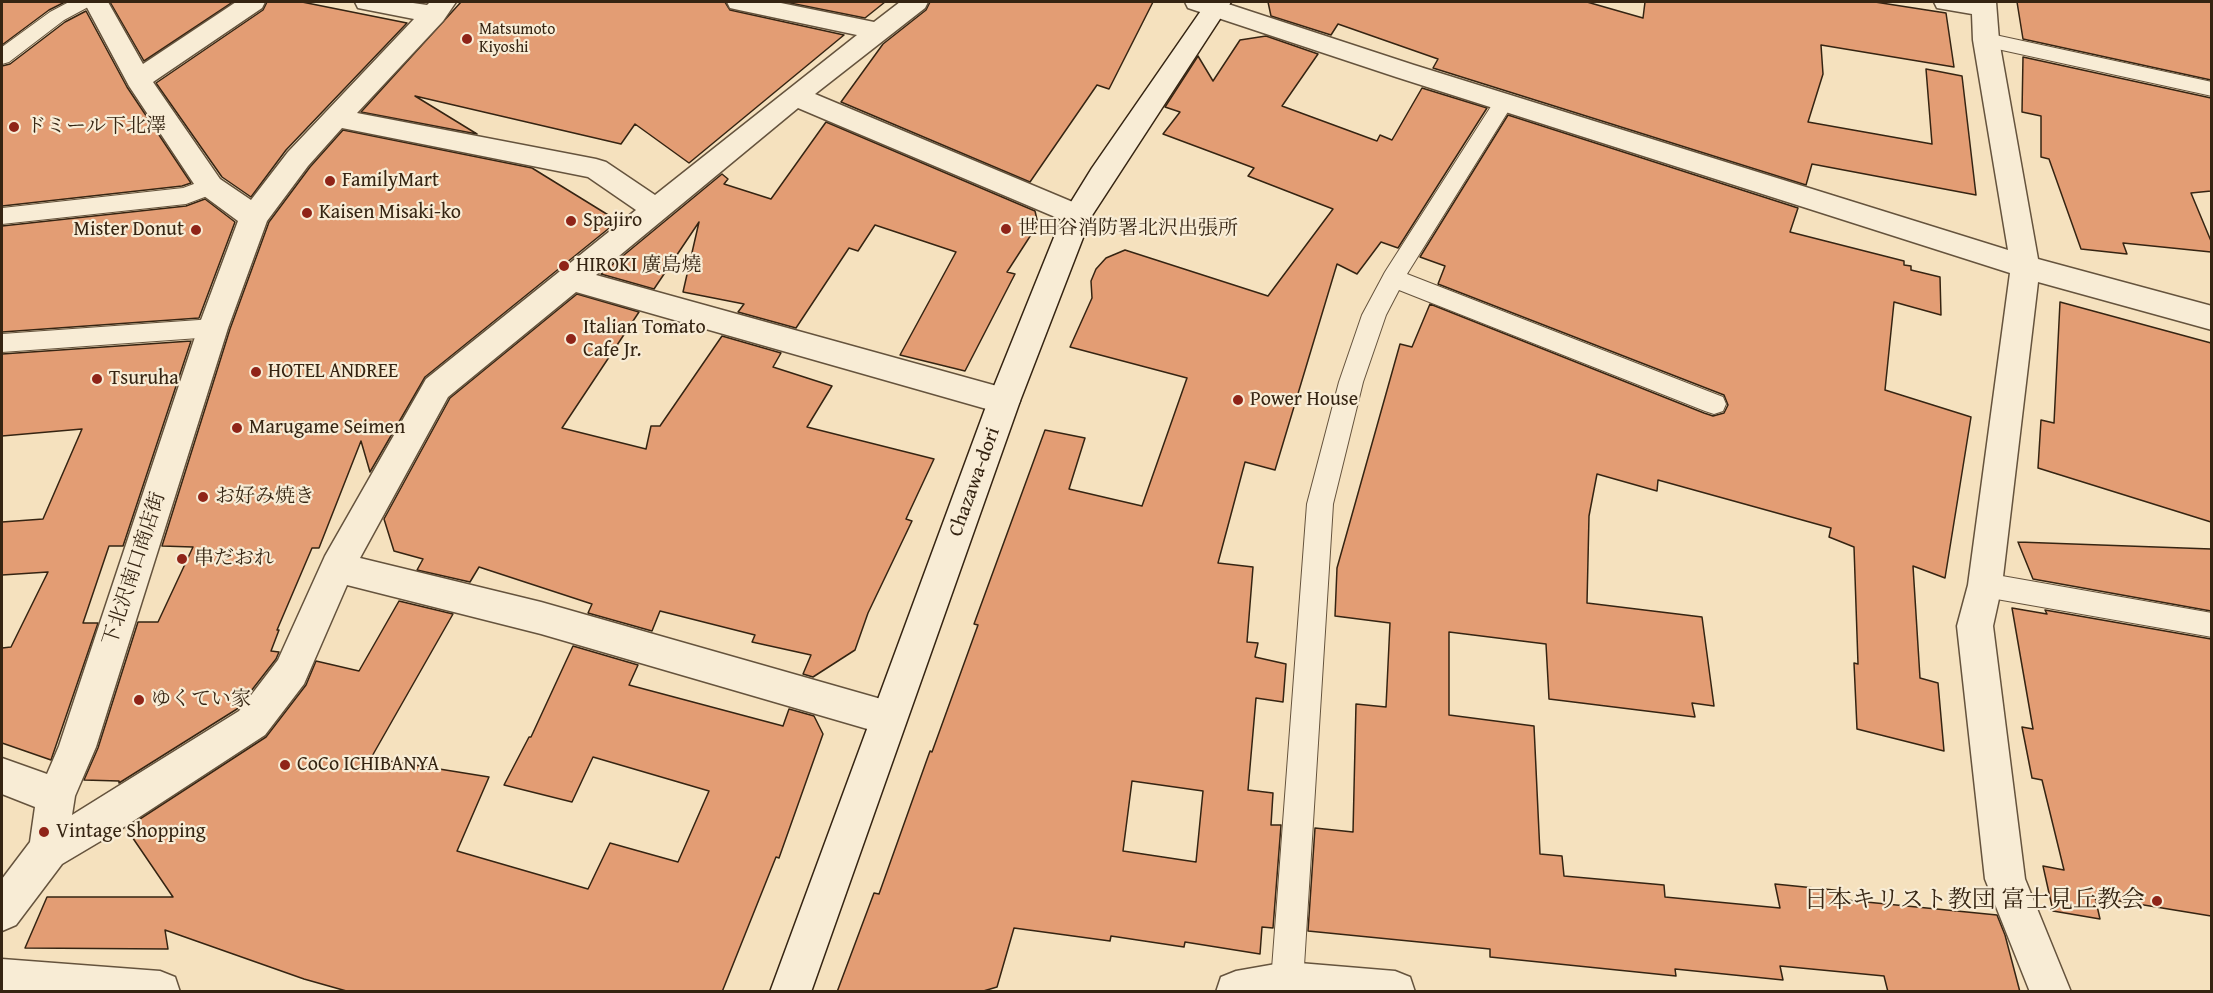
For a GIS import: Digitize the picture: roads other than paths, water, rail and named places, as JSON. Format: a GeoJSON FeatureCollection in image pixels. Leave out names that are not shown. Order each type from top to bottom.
{"type":"FeatureCollection","features":[{"type":"Feature","properties":{"kind":"street"},"geometry":{"type":"LineString","coordinates":[[96,2],[138,80],[210,186],[254,217]]}},
{"type":"Feature","properties":{"kind":"street"},"geometry":{"type":"LineString","coordinates":[[138,80],[253,2]]}},
{"type":"Feature","properties":{"kind":"street"},"geometry":{"type":"LineString","coordinates":[[367,2],[439,8]]}},
{"type":"Feature","properties":{"kind":"street"},"geometry":{"type":"LineString","coordinates":[[739,2],[878,32]]}},
{"type":"Feature","properties":{"kind":"street"},"geometry":{"type":"LineString","coordinates":[[48,850],[252,723],[291,672],[337,567],[437,388],[795,96],[916,2]]}},
{"type":"Feature","properties":{"kind":"street"},"geometry":{"type":"LineString","coordinates":[[1946,2],[1985,17],[2025,267],[1985,585],[1975,626],[2005,879],[2051,992]]}},
{"type":"Feature","properties":{"kind":"street"},"geometry":{"type":"LineString","coordinates":[[1210,4],[1504,102],[2025,267],[2211,318]]}},
{"type":"Feature","properties":{"kind":"street","name":"Chazawa-dori"},"geometry":{"type":"LineString","coordinates":[[790,992],[1004,400],[1077,215],[1210,4]]}},
{"type":"Feature","properties":{"kind":"street","name":"下北沢南口商店街"},"geometry":{"type":"LineString","coordinates":[[2,911],[48,850],[56,796],[77,747],[213,328],[254,217],[298,159],[439,8]]}},
{"type":"Feature","properties":{"kind":"street"},"geometry":{"type":"LineString","coordinates":[[795,96],[1077,215]]}},
{"type":"Feature","properties":{"kind":"street"},"geometry":{"type":"LineString","coordinates":[[337,118],[596,169],[656,209]]}},
{"type":"Feature","properties":{"kind":"street"},"geometry":{"type":"LineString","coordinates":[[571,279],[1004,400]]}},
{"type":"Feature","properties":{"kind":"street"},"geometry":{"type":"LineString","coordinates":[[337,567],[541,618],[888,718]]}},
{"type":"Feature","properties":{"kind":"street"},"geometry":{"type":"LineString","coordinates":[[2,776],[56,796]]}},
{"type":"Feature","properties":{"kind":"street"},"geometry":{"type":"LineString","coordinates":[[2,980],[160,992]]}},
{"type":"Feature","properties":{"kind":"street"},"geometry":{"type":"LineString","coordinates":[[1262,988],[1395,992]]}},
{"type":"Feature","properties":{"kind":"lane"},"geometry":{"type":"LineString","coordinates":[[2,57],[57,16],[83,2]]}},
{"type":"Feature","properties":{"kind":"lane"},"geometry":{"type":"LineString","coordinates":[[1985,17],[2211,88]]}},
{"type":"Feature","properties":{"kind":"lane"},"geometry":{"type":"LineString","coordinates":[[1262,988],[1320,504],[1351,382],[1374,315],[1393,278],[1504,102]]}},
{"type":"Feature","properties":{"kind":"lane"},"geometry":{"type":"LineString","coordinates":[[2,216],[186,196],[210,186]]}},
{"type":"Feature","properties":{"kind":"lane"},"geometry":{"type":"LineString","coordinates":[[1393,278],[1714,404]]}},
{"type":"Feature","properties":{"kind":"lane"},"geometry":{"type":"LineString","coordinates":[[2,344],[213,328]]}},
{"type":"Feature","properties":{"kind":"lane"},"geometry":{"type":"LineString","coordinates":[[1985,585],[2211,625]]}},
{"type":"Feature","properties":{"kind":"place","name":"Matsumoto Kiyoshi"},"geometry":{"type":"Point","coordinates":[467,39]}},
{"type":"Feature","properties":{"kind":"place","name":"ドミール下北澤"},"geometry":{"type":"Point","coordinates":[14,127]}},
{"type":"Feature","properties":{"kind":"place","name":"FamilyMart"},"geometry":{"type":"Point","coordinates":[330,181]}},
{"type":"Feature","properties":{"kind":"place","name":"Kaisen Misaki-ko"},"geometry":{"type":"Point","coordinates":[307,213]}},
{"type":"Feature","properties":{"kind":"place","name":"Spajiro"},"geometry":{"type":"Point","coordinates":[571,221]}},
{"type":"Feature","properties":{"kind":"place","name":"世田谷消防署北沢出張所"},"geometry":{"type":"Point","coordinates":[1006,229]}},
{"type":"Feature","properties":{"kind":"place","name":"Mister Donut"},"geometry":{"type":"Point","coordinates":[196,230]}},
{"type":"Feature","properties":{"kind":"place","name":"HIROKI 廣島燒"},"geometry":{"type":"Point","coordinates":[564,266]}},
{"type":"Feature","properties":{"kind":"place","name":"Italian Tomato Cafe Jr."},"geometry":{"type":"Point","coordinates":[571,339]}},
{"type":"Feature","properties":{"kind":"place","name":"HOTEL ANDREE"},"geometry":{"type":"Point","coordinates":[256,372]}},
{"type":"Feature","properties":{"kind":"place","name":"Tsuruha"},"geometry":{"type":"Point","coordinates":[97,379]}},
{"type":"Feature","properties":{"kind":"place","name":"Power House"},"geometry":{"type":"Point","coordinates":[1238,400]}},
{"type":"Feature","properties":{"kind":"place","name":"Marugame Seimen"},"geometry":{"type":"Point","coordinates":[237,428]}},
{"type":"Feature","properties":{"kind":"place","name":"お好み焼き"},"geometry":{"type":"Point","coordinates":[203,497]}},
{"type":"Feature","properties":{"kind":"place","name":"串だおれ"},"geometry":{"type":"Point","coordinates":[182,559]}},
{"type":"Feature","properties":{"kind":"place","name":"ゆくてい家"},"geometry":{"type":"Point","coordinates":[139,700]}},
{"type":"Feature","properties":{"kind":"place","name":"CoCo ICHIBANYA"},"geometry":{"type":"Point","coordinates":[285,765]}},
{"type":"Feature","properties":{"kind":"place","name":"Vintage Shopping"},"geometry":{"type":"Point","coordinates":[44,832]}},
{"type":"Feature","properties":{"kind":"place","name":"日本キリスト教団 富士見丘教会"},"geometry":{"type":"Point","coordinates":[2157,901]}}]}
